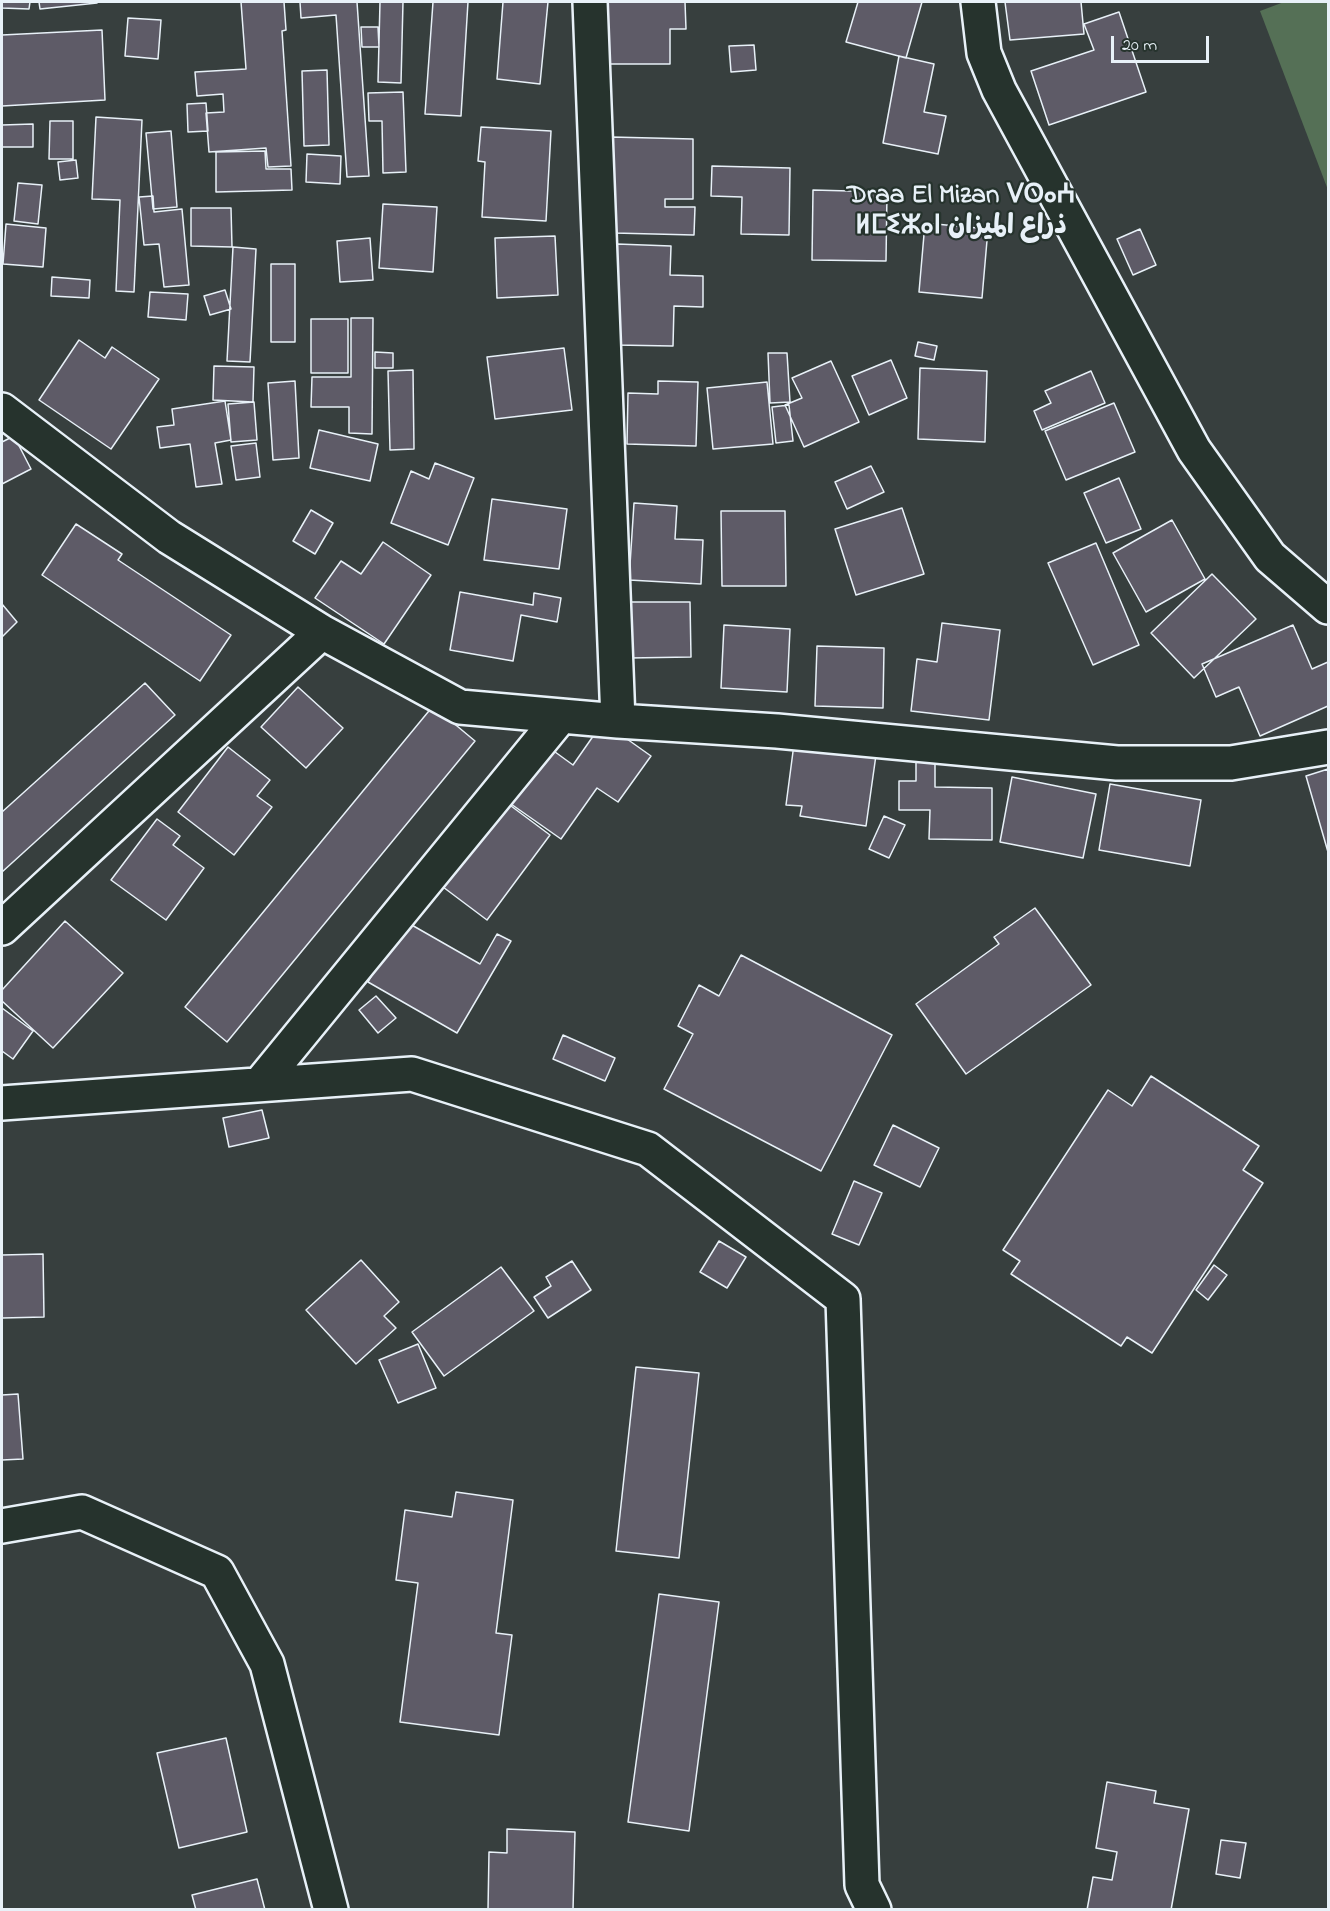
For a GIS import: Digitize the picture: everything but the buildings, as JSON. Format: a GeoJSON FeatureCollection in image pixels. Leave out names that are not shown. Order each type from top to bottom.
{"type":"FeatureCollection","features":[{"type":"Feature","properties":{"kind":"street"},"geometry":{"type":"LineString","coordinates":[[590,2],[618,722]]}},
{"type":"Feature","properties":{"kind":"street"},"geometry":{"type":"LineString","coordinates":[[978,2],[984,52],[999,90],[1194,450],[1270,557],[1329,607]]}},
{"type":"Feature","properties":{"kind":"street"},"geometry":{"type":"LineString","coordinates":[[2,410],[169,537],[322,632],[460,706],[618,722],[777,731],[1117,763],[1231,763],[1329,747]]}},
{"type":"Feature","properties":{"kind":"street"},"geometry":{"type":"LineString","coordinates":[[2,928],[322,632]]}},
{"type":"Feature","properties":{"kind":"street"},"geometry":{"type":"LineString","coordinates":[[260,1084],[561,716]]}},
{"type":"Feature","properties":{"kind":"street"},"geometry":{"type":"LineString","coordinates":[[2,1102],[411,1074],[648,1149],[843,1299],[862,1885],[874,1910]]}},
{"type":"Feature","properties":{"kind":"street"},"geometry":{"type":"LineString","coordinates":[[2,1526],[82,1512],[217,1572],[267,1664],[331,1910]]}},
{"type":"Feature","properties":{"kind":"green space"},"geometry":{"type":"Polygon","coordinates":[[[1284,2],[1328,2],[1328,190],[1260,11],[1284,2]]]}},
{"type":"Feature","properties":{"kind":"district","name":"Draa El Mizan ⴸⵔⴰⵄ ⵍⵎⵉⵣⴰⵏ ذراع الميزان"},"geometry":{"type":"Point","coordinates":[961,214]}}]}
